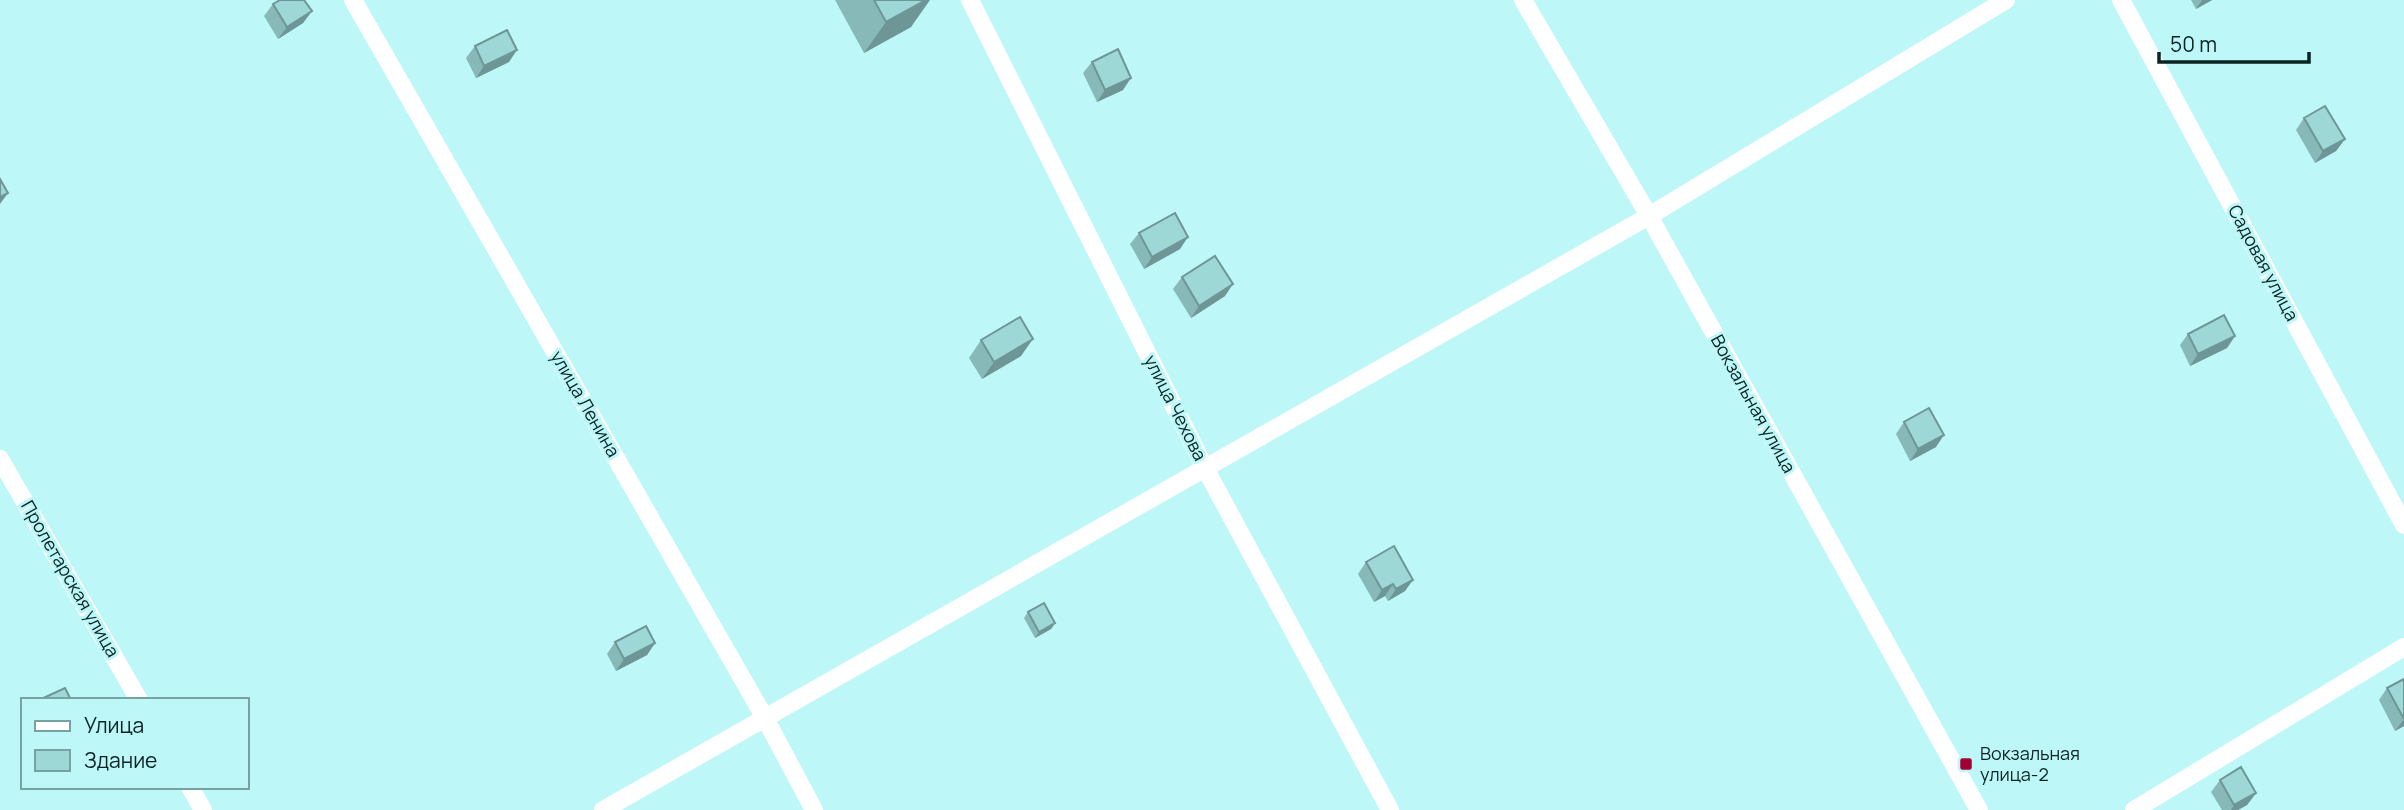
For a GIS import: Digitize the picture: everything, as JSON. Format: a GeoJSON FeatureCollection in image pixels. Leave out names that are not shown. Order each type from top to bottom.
{"type":"FeatureCollection","features":[{"type":"Feature","properties":{"kind":"street","name":"улица Ленина"},"geometry":{"type":"LineString","coordinates":[[353,0],[765,718],[814,810]]}},
{"type":"Feature","properties":{"kind":"street","name":"улица Чехова"},"geometry":{"type":"LineString","coordinates":[[970,0],[1205,468],[1390,810]]}},
{"type":"Feature","properties":{"kind":"street","name":"Вокзальная улица"},"geometry":{"type":"LineString","coordinates":[[1523,0],[1649,216],[1979,810]]}},
{"type":"Feature","properties":{"kind":"street"},"geometry":{"type":"LineString","coordinates":[[603,810],[1649,216],[2006,0]]}},
{"type":"Feature","properties":{"kind":"street","name":"Садовая улица"},"geometry":{"type":"LineString","coordinates":[[2122,0],[2404,525]]}},
{"type":"Feature","properties":{"kind":"street","name":"Пролетарская улица"},"geometry":{"type":"LineString","coordinates":[[0,458],[138,698]]}},
{"type":"Feature","properties":{"kind":"street"},"geometry":{"type":"LineString","coordinates":[[2134,810],[2404,647]]}},
{"type":"Feature","properties":{"kind":"street"},"geometry":{"type":"LineString","coordinates":[[191,789],[203,810]]}},
{"type":"Feature","properties":{"kind":"building"},"geometry":{"type":"Polygon","coordinates":[[[280,0],[304,0],[312,11],[287,27],[273,4],[280,0]]]}},
{"type":"Feature","properties":{"kind":"building"},"geometry":{"type":"Polygon","coordinates":[[[874,0],[926,0],[886,22],[874,0]]]}},
{"type":"Feature","properties":{"kind":"building"},"geometry":{"type":"Polygon","coordinates":[[[507,30],[517,50],[484,66],[475,46],[507,30]]]}},
{"type":"Feature","properties":{"kind":"building"},"geometry":{"type":"Polygon","coordinates":[[[1118,49],[1131,78],[1105,90],[1092,62],[1118,49]]]}},
{"type":"Feature","properties":{"kind":"building"},"geometry":{"type":"Polygon","coordinates":[[[2325,106],[2345,139],[2323,151],[2304,118],[2325,106]]]}},
{"type":"Feature","properties":{"kind":"building"},"geometry":{"type":"Polygon","coordinates":[[[0,179],[8,193],[0,197],[0,179]]]}},
{"type":"Feature","properties":{"kind":"building"},"geometry":{"type":"Polygon","coordinates":[[[1175,213],[1188,237],[1152,257],[1139,233],[1175,213]]]}},
{"type":"Feature","properties":{"kind":"building"},"geometry":{"type":"Polygon","coordinates":[[[1215,256],[1233,284],[1199,306],[1182,277],[1215,256]]]}},
{"type":"Feature","properties":{"kind":"building"},"geometry":{"type":"Polygon","coordinates":[[[2224,315],[2235,336],[2198,354],[2188,334],[2224,315]]]}},
{"type":"Feature","properties":{"kind":"building"},"geometry":{"type":"Polygon","coordinates":[[[1020,317],[1033,339],[994,362],[981,340],[1020,317]]]}},
{"type":"Feature","properties":{"kind":"building"},"geometry":{"type":"Polygon","coordinates":[[[1929,408],[1944,435],[1918,449],[1904,422],[1929,408]]]}},
{"type":"Feature","properties":{"kind":"building"},"geometry":{"type":"Polygon","coordinates":[[[1394,546],[1413,580],[1396,589],[1393,584],[1382,590],[1366,562],[1394,546]]]}},
{"type":"Feature","properties":{"kind":"building"},"geometry":{"type":"Polygon","coordinates":[[[1044,603],[1055,623],[1039,632],[1028,612],[1044,603]]]}},
{"type":"Feature","properties":{"kind":"building"},"geometry":{"type":"Polygon","coordinates":[[[646,626],[655,643],[624,659],[615,642],[646,626]]]}},
{"type":"Feature","properties":{"kind":"building"},"geometry":{"type":"Polygon","coordinates":[[[2404,679],[2404,719],[2387,688],[2404,679]]]}},
{"type":"Feature","properties":{"kind":"building"},"geometry":{"type":"Polygon","coordinates":[[[65,688],[70,698],[43,698],[65,688]]]}},
{"type":"Feature","properties":{"kind":"building"},"geometry":{"type":"Polygon","coordinates":[[[2241,767],[2256,793],[2234,805],[2220,780],[2241,767]]]}},
{"type":"Feature","properties":{"kind":"place","name":"Вокзальная улица-2"},"geometry":{"type":"Point","coordinates":[1966,764]}}]}
